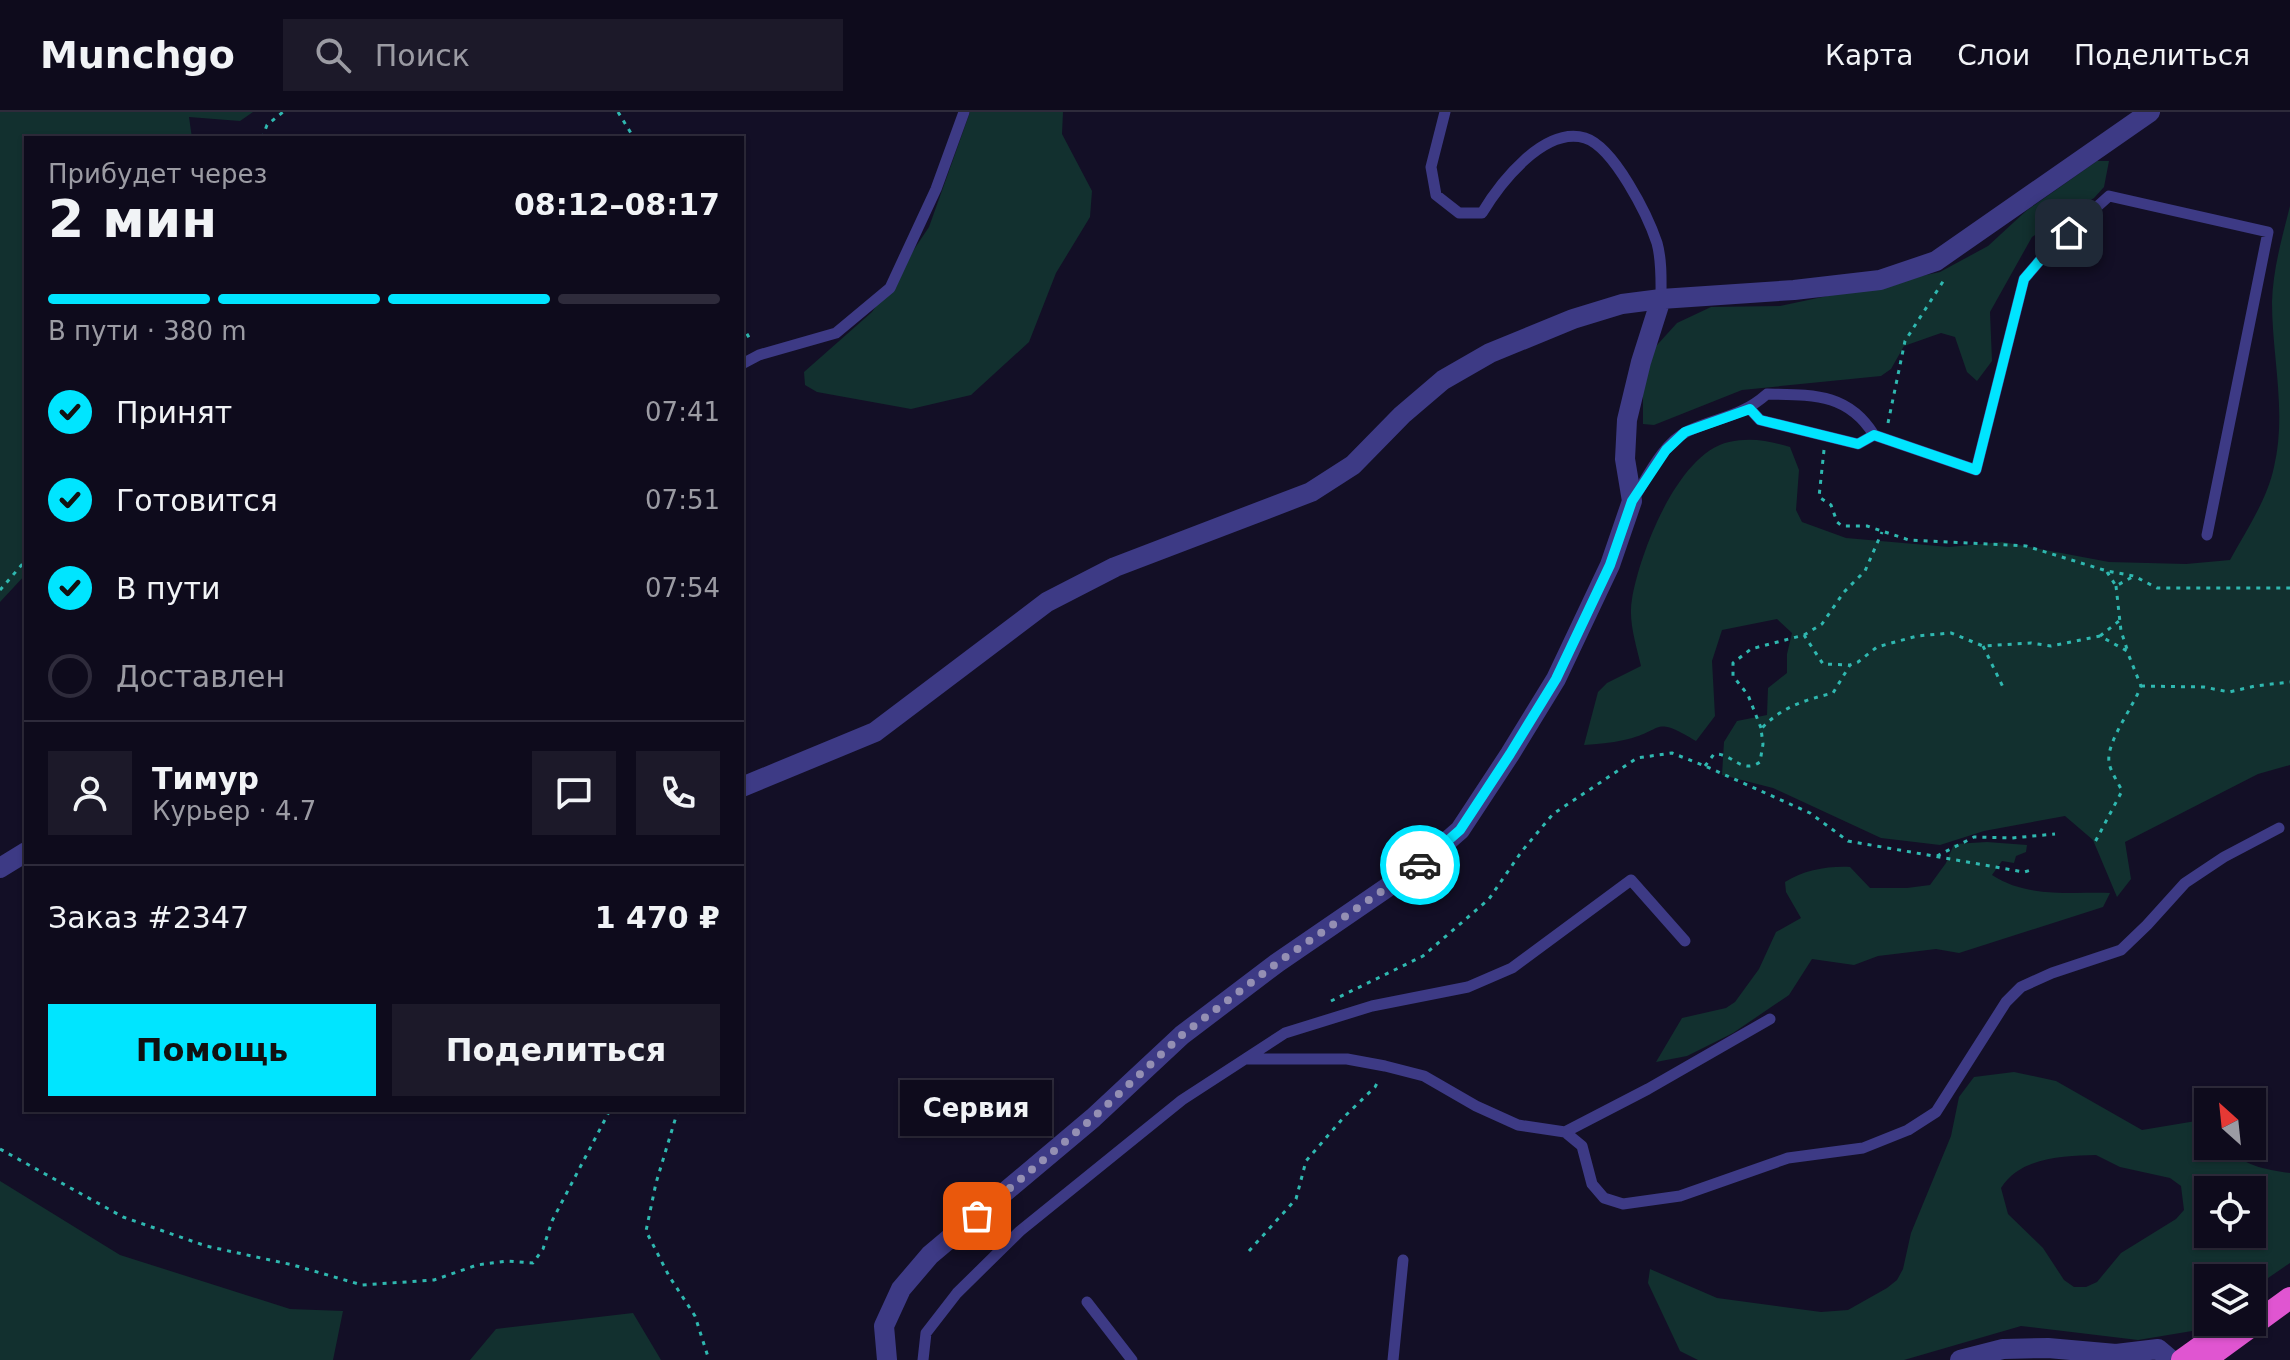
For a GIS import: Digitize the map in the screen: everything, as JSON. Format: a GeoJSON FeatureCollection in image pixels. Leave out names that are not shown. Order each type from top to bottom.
{"type":"FeatureCollection","features":[{"type":"Feature","properties":{"kind":"highway"},"geometry":{"type":"LineString","coordinates":[[2266,1299],[2290,1282]]}},
{"type":"Feature","properties":{"kind":"highway"},"geometry":{"type":"LineString","coordinates":[[2205,1360],[2290,1298]]}},
{"type":"Feature","properties":{"kind":"highway"},"geometry":{"type":"LineString","coordinates":[[2182,1360],[2215,1336]]}},
{"type":"Feature","properties":{"kind":"street"},"geometry":{"type":"LineString","coordinates":[[744,786],[875,732],[1047,602],[1115,567],[1311,492],[1353,465],[1402,415],[1443,380],[1490,353],[1573,319],[1622,304],[1880,280],[1936,261],[2150,112]]}},
{"type":"Feature","properties":{"kind":"street"},"geometry":{"type":"LineString","coordinates":[[887,1360],[884,1326],[901,1289],[930,1255],[1093,1118],[1182,1035],[1277,963],[1420,865],[1460,830],[1556,679],[1610,565],[1632,501],[1625,459],[1627,420],[1661,299]]}},
{"type":"Feature","properties":{"kind":"street"},"geometry":{"type":"LineString","coordinates":[[0,868],[24,853]]}},
{"type":"Feature","properties":{"kind":"street"},"geometry":{"type":"LineString","coordinates":[[1960,1360],[2003,1349],[2164,1354]]}},
{"type":"Feature","properties":{"kind":"lane"},"geometry":{"type":"LineString","coordinates":[[744,363],[759,355],[836,333],[890,288],[936,189],[964,112]]}},
{"type":"Feature","properties":{"kind":"lane"},"geometry":{"type":"LineString","coordinates":[[1445,112],[1431,167],[1436,195],[1459,213],[1482,213],[1498,187],[1547,142],[1568,137],[1587,138],[1612,159],[1635,193],[1657,245],[1662,278],[1661,299]]}},
{"type":"Feature","properties":{"kind":"lane"},"geometry":{"type":"LineString","coordinates":[[1632,501],[1666,450],[1685,432],[1750,409],[1767,394],[1801,395],[1844,403],[1864,418],[1880,437],[1976,470],[2024,279],[2048,251],[2109,196],[2268,232],[2207,535]]}},
{"type":"Feature","properties":{"kind":"lane"},"geometry":{"type":"LineString","coordinates":[[1750,409],[1760,420],[1858,444],[1880,437]]}},
{"type":"Feature","properties":{"kind":"lane"},"geometry":{"type":"LineString","coordinates":[[1245,1059],[1347,1059],[1424,1076],[1476,1106],[1518,1125],[1565,1132],[1582,1146],[1592,1184],[1604,1198],[1623,1204],[1680,1196],[1788,1158],[1863,1148],[1908,1130],[1936,1112],[2006,1002],[2021,987],[2121,950],[2185,883],[2224,857],[2279,828]]}},
{"type":"Feature","properties":{"kind":"lane"},"geometry":{"type":"LineString","coordinates":[[923,1360],[926,1333],[957,1293],[1020,1231],[1182,1100],[1285,1033],[1372,1006],[1468,987],[1512,968],[1631,880],[1685,941]]}},
{"type":"Feature","properties":{"kind":"lane"},"geometry":{"type":"LineString","coordinates":[[1565,1132],[1770,1019]]}},
{"type":"Feature","properties":{"kind":"lane"},"geometry":{"type":"LineString","coordinates":[[1393,1360],[1403,1260]]}},
{"type":"Feature","properties":{"kind":"lane"},"geometry":{"type":"LineString","coordinates":[[1087,1302],[1132,1360]]}},
{"type":"Feature","properties":{"kind":"path"},"geometry":{"type":"LineString","coordinates":[[263,136],[267,125],[283,112]]}},
{"type":"Feature","properties":{"kind":"path"},"geometry":{"type":"LineString","coordinates":[[618,112],[633,136]]}},
{"type":"Feature","properties":{"kind":"path"},"geometry":{"type":"LineString","coordinates":[[1880,437],[1905,341],[1946,276],[1936,261]]}},
{"type":"Feature","properties":{"kind":"path"},"geometry":{"type":"LineString","coordinates":[[744,329],[759,355]]}},
{"type":"Feature","properties":{"kind":"path"},"geometry":{"type":"LineString","coordinates":[[1825,436],[1819,497],[1831,505],[1837,522],[1842,526],[1867,526],[1909,540],[2026,546],[2107,571],[2134,576],[2157,588],[2290,588]]}},
{"type":"Feature","properties":{"kind":"path"},"geometry":{"type":"LineString","coordinates":[[1705,766],[1714,754],[1723,754],[1743,767],[1752,767],[1760,762],[1763,744],[1761,729],[1748,695],[1733,676],[1733,663],[1751,649],[1804,635],[1822,624],[1844,592],[1865,571],[1882,531]]}},
{"type":"Feature","properties":{"kind":"path"},"geometry":{"type":"LineString","coordinates":[[0,590],[24,562]]}},
{"type":"Feature","properties":{"kind":"path"},"geometry":{"type":"LineString","coordinates":[[2094,844],[2122,791],[2108,760],[2114,738],[2141,686],[2127,651],[2116,586],[2107,571]]}},
{"type":"Feature","properties":{"kind":"path"},"geometry":{"type":"LineString","coordinates":[[2116,586],[2134,576]]}},
{"type":"Feature","properties":{"kind":"path"},"geometry":{"type":"LineString","coordinates":[[1804,635],[1823,664],[1850,665],[1877,647],[1917,636],[1951,633],[1983,646],[2031,643],[2051,646],[2100,636],[2120,620]]}},
{"type":"Feature","properties":{"kind":"path"},"geometry":{"type":"LineString","coordinates":[[2100,636],[2127,651]]}},
{"type":"Feature","properties":{"kind":"path"},"geometry":{"type":"LineString","coordinates":[[1983,646],[2003,687]]}},
{"type":"Feature","properties":{"kind":"path"},"geometry":{"type":"LineString","coordinates":[[1761,729],[1788,707],[1833,693],[1850,665]]}},
{"type":"Feature","properties":{"kind":"path"},"geometry":{"type":"LineString","coordinates":[[2141,686],[2204,687],[2229,692],[2290,682]]}},
{"type":"Feature","properties":{"kind":"path"},"geometry":{"type":"LineString","coordinates":[[1326,1004],[1423,956],[1489,899],[1522,851],[1553,814],[1637,758],[1672,753],[1810,813],[1848,841],[2024,872],[2031,870]]}},
{"type":"Feature","properties":{"kind":"path"},"geometry":{"type":"LineString","coordinates":[[1937,856],[1974,837],[2012,838],[2055,834]]}},
{"type":"Feature","properties":{"kind":"path"},"geometry":{"type":"LineString","coordinates":[[1249,1251],[1296,1199],[1306,1161],[1375,1087],[1385,1066]]}},
{"type":"Feature","properties":{"kind":"path"},"geometry":{"type":"LineString","coordinates":[[0,1149],[123,1217],[206,1246],[293,1265],[362,1285],[434,1280],[477,1265],[507,1261],[533,1263],[543,1249],[552,1221],[609,1112]]}},
{"type":"Feature","properties":{"kind":"path"},"geometry":{"type":"LineString","coordinates":[[677,1112],[656,1183],[646,1231],[669,1276],[695,1316],[709,1360]]}},
{"type":"Feature","properties":{"kind":"green space"},"geometry":{"type":"Polygon","coordinates":[[[0,112],[253,112],[240,121],[189,117],[192,136],[24,136],[24,576],[0,602],[0,112]]]}},
{"type":"Feature","properties":{"kind":"green space"},"geometry":{"type":"Polygon","coordinates":[[[970,112],[1063,112],[1062,134],[1092,191],[1090,217],[1056,273],[1029,342],[971,395],[911,409],[817,392],[805,385],[804,372],[872,312],[929,227],[970,112]]]}},
{"type":"Feature","properties":{"kind":"green space"},"geometry":{"type":"Polygon","coordinates":[[[2097,161],[2109,161],[2104,187],[2094,198],[2032,237],[1990,312],[1992,361],[1977,381],[1967,372],[1955,337],[1941,333],[1904,346],[1891,369],[1881,376],[1742,390],[1654,425],[1643,424],[1643,369],[1648,355],[1677,323],[1711,307],[1780,306],[1940,272],[1988,246],[2026,211],[2097,161]]]}},
{"type":"Feature","properties":{"kind":"green space"},"geometry":{"type":"Polygon","coordinates":[[[2290,206],[2290,765],[2258,774],[2125,842],[2131,879],[2117,897],[2093,840],[2065,816],[1984,831],[1940,845],[1881,838],[1773,788],[1722,775],[1724,742],[1737,721],[1767,715],[1768,688],[1787,673],[1792,633],[1777,619],[1722,630],[1712,661],[1715,716],[1696,741],[1665,726],[1624,740],[1584,745],[1598,692],[1607,683],[1641,666],[1632,624],[1632,599],[1643,556],[1664,507],[1693,465],[1711,450],[1729,442],[1760,440],[1790,447],[1799,470],[1796,510],[1802,522],[1846,538],[1949,547],[2003,542],[2109,562],[2186,564],[2230,560],[2266,491],[2278,446],[2279,405],[2272,302],[2276,266],[2290,206]]]}},
{"type":"Feature","properties":{"kind":"green space"},"geometry":{"type":"Polygon","coordinates":[[[1987,842],[2027,845],[2026,852],[2016,856],[2014,863],[2002,861],[1992,875],[2005,882],[2034,891],[2110,893],[2103,907],[1959,953],[1936,949],[1878,956],[1854,965],[1812,959],[1789,995],[1733,1033],[1687,1056],[1656,1062],[1682,1018],[1726,1008],[1735,1002],[1759,969],[1776,932],[1801,918],[1786,892],[1785,882],[1816,870],[1850,867],[1870,888],[1930,885],[1946,863],[1954,844],[1987,842]]]}},
{"type":"Feature","properties":{"kind":"green space"},"geometry":{"type":"Polygon","coordinates":[[[2014,1072],[2056,1081],[2142,1130],[2194,1121],[2194,1160],[2243,1160],[2290,1173],[2290,1263],[2266,1279],[2266,1264],[2194,1264],[2194,1330],[2138,1340],[2021,1326],[1904,1360],[1698,1360],[1680,1351],[1648,1283],[1650,1269],[1717,1298],[1821,1312],[1848,1310],[1897,1280],[1903,1269],[1911,1233],[1951,1136],[1959,1097],[1974,1077],[2014,1072]],[[2096,1155],[2043,1160],[2019,1170],[2001,1188],[2008,1214],[2043,1248],[2064,1280],[2074,1287],[2086,1287],[2097,1282],[2121,1253],[2176,1219],[2184,1210],[2181,1186],[2170,1178],[2120,1167],[2096,1155]]]}},
{"type":"Feature","properties":{"kind":"green space"},"geometry":{"type":"Polygon","coordinates":[[[0,1181],[120,1255],[290,1309],[343,1311],[333,1360],[0,1360],[0,1181]]]}},
{"type":"Feature","properties":{"kind":"green space"},"geometry":{"type":"Polygon","coordinates":[[[633,1313],[661,1360],[470,1360],[496,1329],[633,1313]]]}},
{"type":"Feature","properties":{"kind":"way so far"},"geometry":{"type":"LineString","coordinates":[[977,1216],[1093,1118],[1182,1035],[1277,963],[1420,865]]}},
{"type":"Feature","properties":{"kind":"place","name":"Сервия"},"geometry":{"type":"Point","coordinates":[977,1216]}},
{"type":"Feature","properties":{"kind":"route"},"geometry":{"type":"LineString","coordinates":[[1420,865],[1460,830],[1556,679],[1610,565],[1632,501],[1666,450],[1685,432],[1750,409],[1760,420],[1858,444],[1874,435],[1976,470],[2024,279],[2048,251],[2069,233]]}}]}
